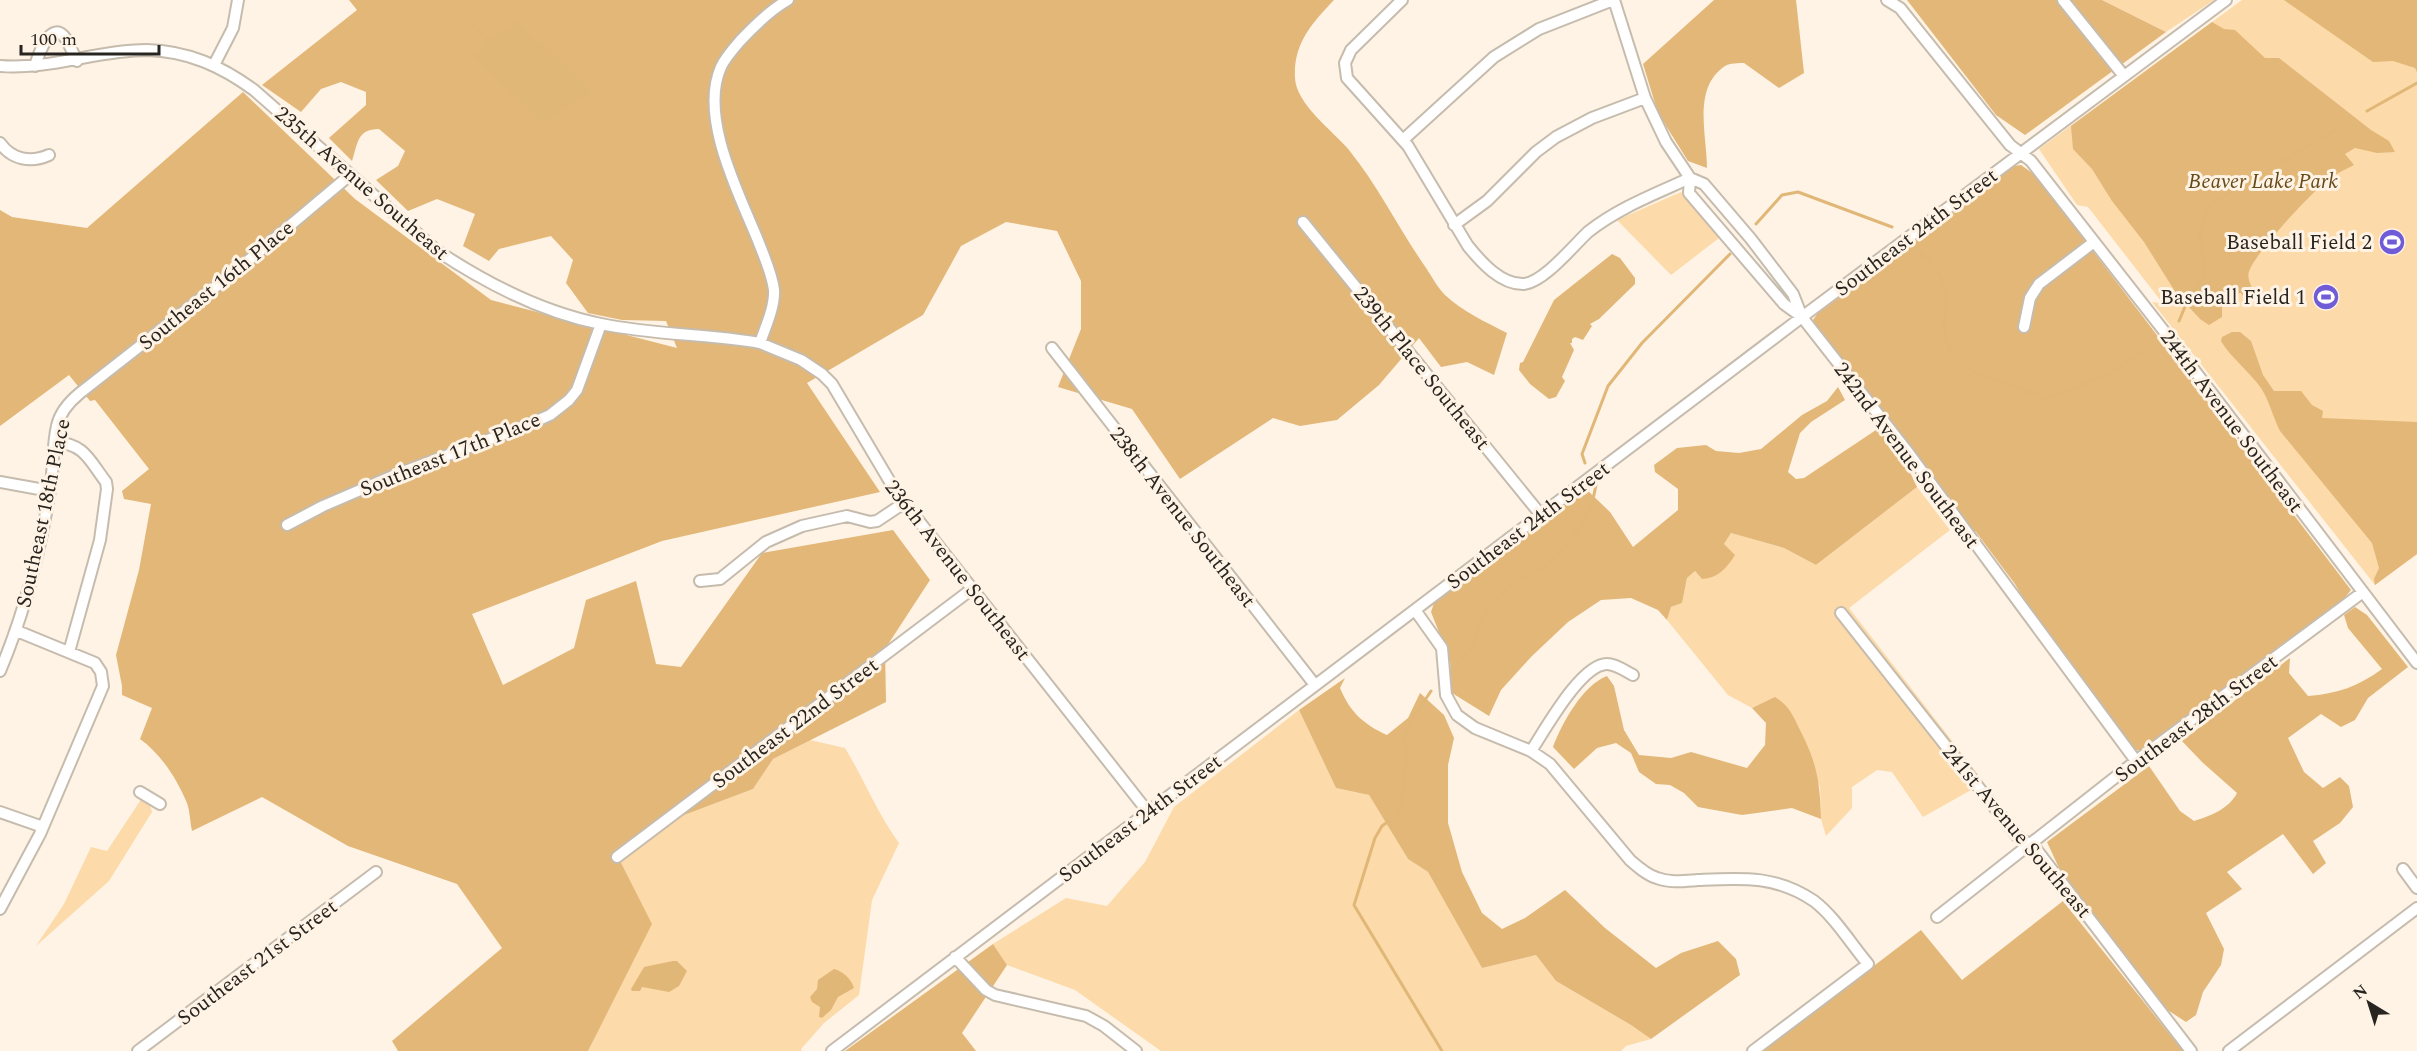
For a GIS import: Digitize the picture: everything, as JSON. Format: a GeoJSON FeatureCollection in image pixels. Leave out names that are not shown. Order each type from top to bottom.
{"type":"FeatureCollection","features":[{"type":"Feature","properties":{"kind":"street"},"geometry":{"type":"LineString","coordinates":[[214,65],[233,28],[238,0]]}},
{"type":"Feature","properties":{"kind":"street"},"geometry":{"type":"LineString","coordinates":[[760,344],[774,298],[774,290],[764,256],[722,149],[715,114],[715,96],[721,66],[731,51],[763,17],[788,0]]}},
{"type":"Feature","properties":{"kind":"street"},"geometry":{"type":"LineString","coordinates":[[1402,0],[1351,50],[1347,56],[1345,71],[1350,83],[1404,139],[1468,246],[1502,278],[1514,283],[1525,284],[1540,276],[1602,221],[1632,204],[1690,178]]}},
{"type":"Feature","properties":{"kind":"street"},"geometry":{"type":"LineString","coordinates":[[1404,139],[1494,57],[1539,29],[1613,0]]}},
{"type":"Feature","properties":{"kind":"street","name":"242nd Avenue Southeast"},"geometry":{"type":"LineString","coordinates":[[1613,0],[1645,98],[1666,142],[1690,178],[1704,184],[1751,239],[1793,294],[1802,317]]}},
{"type":"Feature","properties":{"kind":"street","name":"244th Avenue Southeast"},"geometry":{"type":"LineString","coordinates":[[1887,0],[1900,8],[2010,145],[2031,161],[2417,663]]}},
{"type":"Feature","properties":{"kind":"street"},"geometry":{"type":"LineString","coordinates":[[2063,0],[2124,76]]}},
{"type":"Feature","properties":{"kind":"street","name":"Southeast 24th Street"},"geometry":{"type":"LineString","coordinates":[[832,1051],[1802,317],[2226,0]]}},
{"type":"Feature","properties":{"kind":"street"},"geometry":{"type":"LineString","coordinates":[[35,66],[46,39],[53,33],[60,33],[65,37],[76,61]]}},
{"type":"Feature","properties":{"kind":"street","name":"235th Avenue Southeast"},"geometry":{"type":"LineString","coordinates":[[0,66],[35,66],[147,50],[187,55],[214,65],[254,90],[408,228],[463,268],[519,298],[601,324],[760,344]]}},
{"type":"Feature","properties":{"kind":"street"},"geometry":{"type":"LineString","coordinates":[[1454,225],[1487,201],[1536,152],[1556,137],[1592,118],[1645,98]]}},
{"type":"Feature","properties":{"kind":"street"},"geometry":{"type":"LineString","coordinates":[[0,143],[12,156],[22,159],[41,159],[49,155]]}},
{"type":"Feature","properties":{"kind":"street","name":"Southeast 16th Place"},"geometry":{"type":"LineString","coordinates":[[80,393],[237,270],[350,175]]}},
{"type":"Feature","properties":{"kind":"street","name":"242nd Avenue Southeast"},"geometry":{"type":"LineString","coordinates":[[1690,178],[1689,193],[1784,304],[1802,317],[1907,451],[2136,760]]}},
{"type":"Feature","properties":{"kind":"street","name":"239th Place Southeast"},"geometry":{"type":"LineString","coordinates":[[1303,222],[1541,515]]}},
{"type":"Feature","properties":{"kind":"street"},"geometry":{"type":"LineString","coordinates":[[2024,327],[2030,298],[2039,284],[2094,242]]}},
{"type":"Feature","properties":{"kind":"street","name":"Southeast 17th Place"},"geometry":{"type":"LineString","coordinates":[[287,525],[395,475],[550,415],[562,407],[576,390],[601,324]]}},
{"type":"Feature","properties":{"kind":"street","name":"236th Avenue Southeast"},"geometry":{"type":"LineString","coordinates":[[760,344],[801,360],[832,384],[885,476],[904,503],[1148,812]]}},
{"type":"Feature","properties":{"kind":"street","name":"238th Avenue Southeast"},"geometry":{"type":"LineString","coordinates":[[1052,348],[1315,685]]}},
{"type":"Feature","properties":{"kind":"street","name":"Southeast 18th Place"},"geometry":{"type":"LineString","coordinates":[[0,670],[17,630],[40,543],[50,491],[57,426],[62,413],[80,393]]}},
{"type":"Feature","properties":{"kind":"street"},"geometry":{"type":"LineString","coordinates":[[55,442],[70,443],[81,449],[106,482],[107,489],[100,540],[69,652]]}},
{"type":"Feature","properties":{"kind":"street"},"geometry":{"type":"LineString","coordinates":[[0,482],[50,491]]}},
{"type":"Feature","properties":{"kind":"street"},"geometry":{"type":"LineString","coordinates":[[700,581],[720,579],[766,542],[802,526],[846,516],[870,522],[877,521],[904,503]]}},
{"type":"Feature","properties":{"kind":"street","name":"Southeast 22nd Street"},"geometry":{"type":"LineString","coordinates":[[617,857],[972,589]]}},
{"type":"Feature","properties":{"kind":"street","name":"Southeast 28th Street"},"geometry":{"type":"LineString","coordinates":[[1937,917],[2136,760],[2363,592]]}},
{"type":"Feature","properties":{"kind":"street"},"geometry":{"type":"LineString","coordinates":[[1415,610],[1442,648],[1446,695],[1456,714],[1475,728],[1531,751],[1557,771],[1630,860],[1642,870],[1655,878],[1670,881],[1749,878],[1784,886],[1815,903],[1830,916],[1868,964],[1753,1051]]}},
{"type":"Feature","properties":{"kind":"street","name":"241st Avenue Southeast"},"geometry":{"type":"LineString","coordinates":[[1841,613],[2017,836],[2036,849],[2191,1051]]}},
{"type":"Feature","properties":{"kind":"street"},"geometry":{"type":"LineString","coordinates":[[0,909],[43,827],[102,690],[102,676],[95,663],[17,630]]}},
{"type":"Feature","properties":{"kind":"street"},"geometry":{"type":"LineString","coordinates":[[1531,751],[1571,691],[1590,671],[1610,664],[1633,675]]}},
{"type":"Feature","properties":{"kind":"street"},"geometry":{"type":"LineString","coordinates":[[140,792],[160,804]]}},
{"type":"Feature","properties":{"kind":"street"},"geometry":{"type":"LineString","coordinates":[[0,812],[43,827]]}},
{"type":"Feature","properties":{"kind":"street"},"geometry":{"type":"LineString","coordinates":[[2403,869],[2417,888]]}},
{"type":"Feature","properties":{"kind":"street","name":"Southeast 21st Street"},"geometry":{"type":"LineString","coordinates":[[138,1051],[376,872]]}},
{"type":"Feature","properties":{"kind":"street"},"geometry":{"type":"LineString","coordinates":[[2229,1051],[2417,908]]}},
{"type":"Feature","properties":{"kind":"street"},"geometry":{"type":"LineString","coordinates":[[955,957],[986,990],[995,995],[1086,1016],[1104,1026],[1136,1051]]}},
{"type":"Feature","properties":{"kind":"green space"},"geometry":{"type":"Polygon","coordinates":[[[349,0],[1334,0],[1311,26],[1297,55],[1295,78],[1302,98],[1316,117],[1349,150],[1379,192],[1442,292],[1467,312],[1507,333],[1494,375],[1467,362],[1441,367],[1419,338],[1379,385],[1337,420],[1300,426],[1273,418],[1180,479],[1132,409],[1058,387],[1081,329],[1081,281],[1057,231],[1006,222],[961,246],[923,315],[807,383],[880,492],[662,541],[472,614],[503,685],[574,648],[586,600],[636,581],[656,664],[681,667],[762,553],[893,530],[930,580],[885,649],[886,702],[773,759],[753,789],[655,826],[619,859],[652,924],[588,1051],[398,1051],[392,1041],[502,948],[457,884],[348,846],[262,797],[192,831],[188,806],[178,785],[168,768],[140,739],[152,708],[122,695],[116,655],[139,570],[151,504],[124,499],[122,491],[149,469],[95,400],[90,401],[69,375],[0,426],[0,210],[12,217],[87,228],[243,92],[355,199],[491,300],[677,348],[666,321],[622,320],[588,313],[566,283],[573,260],[551,236],[499,249],[489,261],[463,246],[475,214],[437,199],[408,211],[376,180],[398,166],[405,151],[379,129],[366,131],[357,143],[352,161],[329,138],[366,105],[366,92],[341,82],[321,89],[301,112],[262,85],[357,10],[349,0]]]}},
{"type":"Feature","properties":{"kind":"green space"},"geometry":{"type":"Polygon","coordinates":[[[1714,0],[1796,0],[1804,73],[1779,88],[1744,63],[1727,65],[1715,75],[1708,87],[1705,99],[1704,127],[1707,168],[1688,161],[1658,113],[1643,64],[1714,0]]]}},
{"type":"Feature","properties":{"kind":"green space"},"geometry":{"type":"Polygon","coordinates":[[[1907,0],[2102,0],[2166,32],[2025,135],[1996,115],[1907,0]]]}},
{"type":"Feature","properties":{"kind":"green space"},"geometry":{"type":"Polygon","coordinates":[[[2102,0],[2214,0],[2166,32],[2102,0]]]}},
{"type":"Feature","properties":{"kind":"green space","name":"Beaver Lake Park"},"geometry":{"type":"Polygon","coordinates":[[[2242,0],[2417,0],[2417,554],[2375,585],[2152,302],[2160,303],[2161,301],[2088,207],[2077,205],[2039,149],[2242,0]]]}},
{"type":"Feature","properties":{"kind":"green space"},"geometry":{"type":"Polygon","coordinates":[[[2284,0],[2417,0],[2417,72],[2415,68],[2393,61],[2373,62],[2284,0]]]}},
{"type":"Feature","properties":{"kind":"green space"},"geometry":{"type":"Polygon","coordinates":[[[2212,22],[2224,29],[2235,30],[2265,58],[2279,58],[2371,130],[2389,141],[2395,152],[2377,153],[2355,148],[2345,154],[2354,165],[2333,176],[2314,193],[2275,234],[2255,260],[2248,276],[2253,295],[2245,299],[2241,293],[2228,295],[2222,304],[2222,317],[2209,325],[2200,319],[2176,293],[2144,242],[2112,201],[2092,169],[2073,149],[2071,126],[2212,22]]]}},
{"type":"Feature","properties":{"kind":"green space"},"geometry":{"type":"Polygon","coordinates":[[[2021,165],[2035,175],[2351,590],[2339,605],[2141,751],[2135,750],[2030,610],[2015,584],[1976,532],[1969,530],[1813,320],[1817,314],[2014,166],[2021,165]]]}},
{"type":"Feature","properties":{"kind":"green space"},"geometry":{"type":"Polygon","coordinates":[[[1681,192],[1719,238],[1671,275],[1617,220],[1681,192]]]}},
{"type":"Feature","properties":{"kind":"green space"},"geometry":{"type":"Polygon","coordinates":[[[2232,332],[2240,332],[2251,341],[2263,375],[2274,391],[2301,391],[2312,405],[2323,411],[2322,418],[2417,422],[2417,554],[2375,585],[2374,579],[2379,568],[2372,543],[2280,431],[2261,388],[2221,341],[2222,337],[2232,332]]]}},
{"type":"Feature","properties":{"kind":"green space"},"geometry":{"type":"Polygon","coordinates":[[[1838,387],[1845,400],[1811,422],[1800,433],[1788,472],[1796,479],[1804,478],[1879,428],[1908,468],[1917,487],[1816,565],[1784,548],[1731,533],[1724,544],[1735,555],[1732,560],[1722,572],[1713,577],[1702,579],[1695,571],[1687,578],[1682,603],[1671,607],[1667,620],[1658,610],[1631,598],[1601,600],[1568,622],[1532,656],[1501,690],[1489,716],[1452,693],[1450,660],[1431,612],[1434,603],[1586,489],[1610,512],[1633,547],[1678,510],[1678,489],[1655,472],[1654,465],[1677,448],[1706,445],[1716,451],[1739,453],[1761,449],[1802,415],[1827,401],[1838,387]]]}},
{"type":"Feature","properties":{"kind":"green space"},"geometry":{"type":"Polygon","coordinates":[[[1917,487],[1950,530],[1849,608],[1980,777],[1971,790],[1923,817],[1892,772],[1877,770],[1852,787],[1852,808],[1826,836],[1821,819],[1820,787],[1775,698],[1752,708],[1728,695],[1667,620],[1671,607],[1682,603],[1687,578],[1695,571],[1702,579],[1731,533],[1784,548],[1816,565],[1917,487]]]}},
{"type":"Feature","properties":{"kind":"green space"},"geometry":{"type":"Polygon","coordinates":[[[2355,607],[2367,615],[2408,667],[2368,698],[2355,720],[2341,727],[2321,714],[2288,738],[2304,772],[2323,788],[2340,777],[2349,786],[2353,807],[2340,823],[2313,841],[2326,863],[2313,874],[2283,834],[2227,872],[2242,889],[2206,913],[2224,949],[2221,965],[2203,992],[2196,1015],[2186,1022],[2166,1009],[2059,868],[2047,842],[2149,766],[2180,811],[2194,821],[2224,808],[2237,793],[2182,741],[2290,658],[2289,673],[2308,696],[2347,688],[2382,669],[2348,628],[2344,615],[2355,607]]]}},
{"type":"Feature","properties":{"kind":"green space"},"geometry":{"type":"Polygon","coordinates":[[[1607,676],[1614,686],[1624,730],[1639,755],[1671,758],[1691,752],[1747,768],[1765,745],[1766,723],[1752,708],[1775,697],[1790,711],[1814,763],[1820,794],[1821,819],[1792,808],[1742,815],[1698,807],[1684,793],[1670,785],[1656,784],[1639,772],[1631,753],[1616,743],[1597,748],[1574,769],[1553,747],[1574,706],[1590,688],[1607,676]]]}},
{"type":"Feature","properties":{"kind":"green space"},"geometry":{"type":"Polygon","coordinates":[[[1345,678],[1340,688],[1353,711],[1364,722],[1387,735],[1408,718],[1420,693],[1444,715],[1454,738],[1448,765],[1448,823],[1462,872],[1482,913],[1502,929],[1525,918],[1565,890],[1605,928],[1656,968],[1681,953],[1718,941],[1736,959],[1740,975],[1651,1039],[1556,981],[1536,955],[1482,968],[1428,872],[1408,859],[1369,795],[1336,788],[1299,710],[1345,678]]]}},
{"type":"Feature","properties":{"kind":"green space"},"geometry":{"type":"Polygon","coordinates":[[[1299,710],[1336,788],[1369,795],[1408,859],[1428,872],[1482,968],[1536,955],[1556,981],[1651,1039],[1626,1046],[1621,1051],[1161,1051],[1075,990],[1007,965],[993,944],[1066,898],[1107,906],[1145,862],[1174,807],[1299,710]]]}},
{"type":"Feature","properties":{"kind":"green space"},"geometry":{"type":"Polygon","coordinates":[[[810,740],[845,748],[899,843],[872,900],[859,995],[824,1023],[801,1049],[802,1051],[588,1051],[595,1036],[619,860],[655,826],[753,789],[773,759],[810,740]]]}},
{"type":"Feature","properties":{"kind":"green space"},"geometry":{"type":"Polygon","coordinates":[[[142,798],[150,805],[152,812],[109,881],[36,946],[64,904],[91,847],[107,851],[142,798]]]}},
{"type":"Feature","properties":{"kind":"green space"},"geometry":{"type":"Polygon","coordinates":[[[2063,901],[2183,1051],[1762,1051],[1921,930],[1962,980],[2063,901]]]}},
{"type":"Feature","properties":{"kind":"green space"},"geometry":{"type":"Polygon","coordinates":[[[993,944],[1007,965],[962,1033],[976,1051],[845,1051],[993,944]]]}},
{"type":"Feature","properties":{"kind":"shaded area"},"geometry":{"type":"Polygon","coordinates":[[[517,21],[592,91],[544,123],[473,58],[490,40],[517,21]]]}},
{"type":"Feature","properties":{"kind":"shaded area"},"geometry":{"type":"Polygon","coordinates":[[[1612,254],[1620,258],[1635,278],[1635,284],[1599,319],[1590,324],[1592,326],[1583,340],[1575,337],[1572,339],[1570,343],[1574,350],[1562,377],[1565,381],[1556,397],[1549,399],[1530,384],[1519,370],[1520,363],[1523,362],[1554,300],[1612,254]]]}},
{"type":"Feature","properties":{"kind":"shaded area"},"geometry":{"type":"Polygon","coordinates":[[[677,961],[687,971],[679,986],[669,992],[642,987],[640,991],[632,991],[644,967],[677,961]]]}},
{"type":"Feature","properties":{"kind":"shaded area"},"geometry":{"type":"Polygon","coordinates":[[[834,969],[847,976],[854,988],[838,997],[831,1010],[822,1018],[819,1017],[820,1007],[812,1002],[810,997],[817,989],[818,980],[834,969]]]}},
{"type":"Feature","properties":{"kind":"waterway"},"geometry":{"type":"LineString","coordinates":[[447,0],[454,10],[490,40]]}},
{"type":"Feature","properties":{"kind":"waterway"},"geometry":{"type":"LineString","coordinates":[[2367,111],[2417,83]]}},
{"type":"Feature","properties":{"kind":"waterway"},"geometry":{"type":"LineString","coordinates":[[2179,321],[2189,297],[2205,276],[2200,233],[2209,205],[2337,129]]}},
{"type":"Feature","properties":{"kind":"waterway"},"geometry":{"type":"LineString","coordinates":[[1756,224],[1782,195],[1798,192],[1892,227]]}},
{"type":"Feature","properties":{"kind":"waterway"},"geometry":{"type":"LineString","coordinates":[[1916,248],[1934,267],[1942,280],[1945,292],[1944,333],[1947,344],[1964,366],[1979,374],[2046,398],[2108,375],[2145,349]]}},
{"type":"Feature","properties":{"kind":"waterway"},"geometry":{"type":"LineString","coordinates":[[1585,463],[1582,454],[1608,386],[1642,343],[1730,254]]}},
{"type":"Feature","properties":{"kind":"waterway"},"geometry":{"type":"LineString","coordinates":[[1458,662],[1472,647],[1484,616],[1512,583],[1548,565],[1581,527],[1592,504],[1596,485]]}},
{"type":"Feature","properties":{"kind":"waterway"},"geometry":{"type":"LineString","coordinates":[[1431,691],[1411,721],[1404,740],[1407,752],[1401,806],[1397,815],[1382,826],[1375,838],[1354,905],[1442,1051]]}},
{"type":"Feature","properties":{"kind":"place","name":"Baseball Field 2"},"geometry":{"type":"Point","coordinates":[2392,242]}},
{"type":"Feature","properties":{"kind":"place","name":"Baseball Field 1"},"geometry":{"type":"Point","coordinates":[2326,297]}}]}
